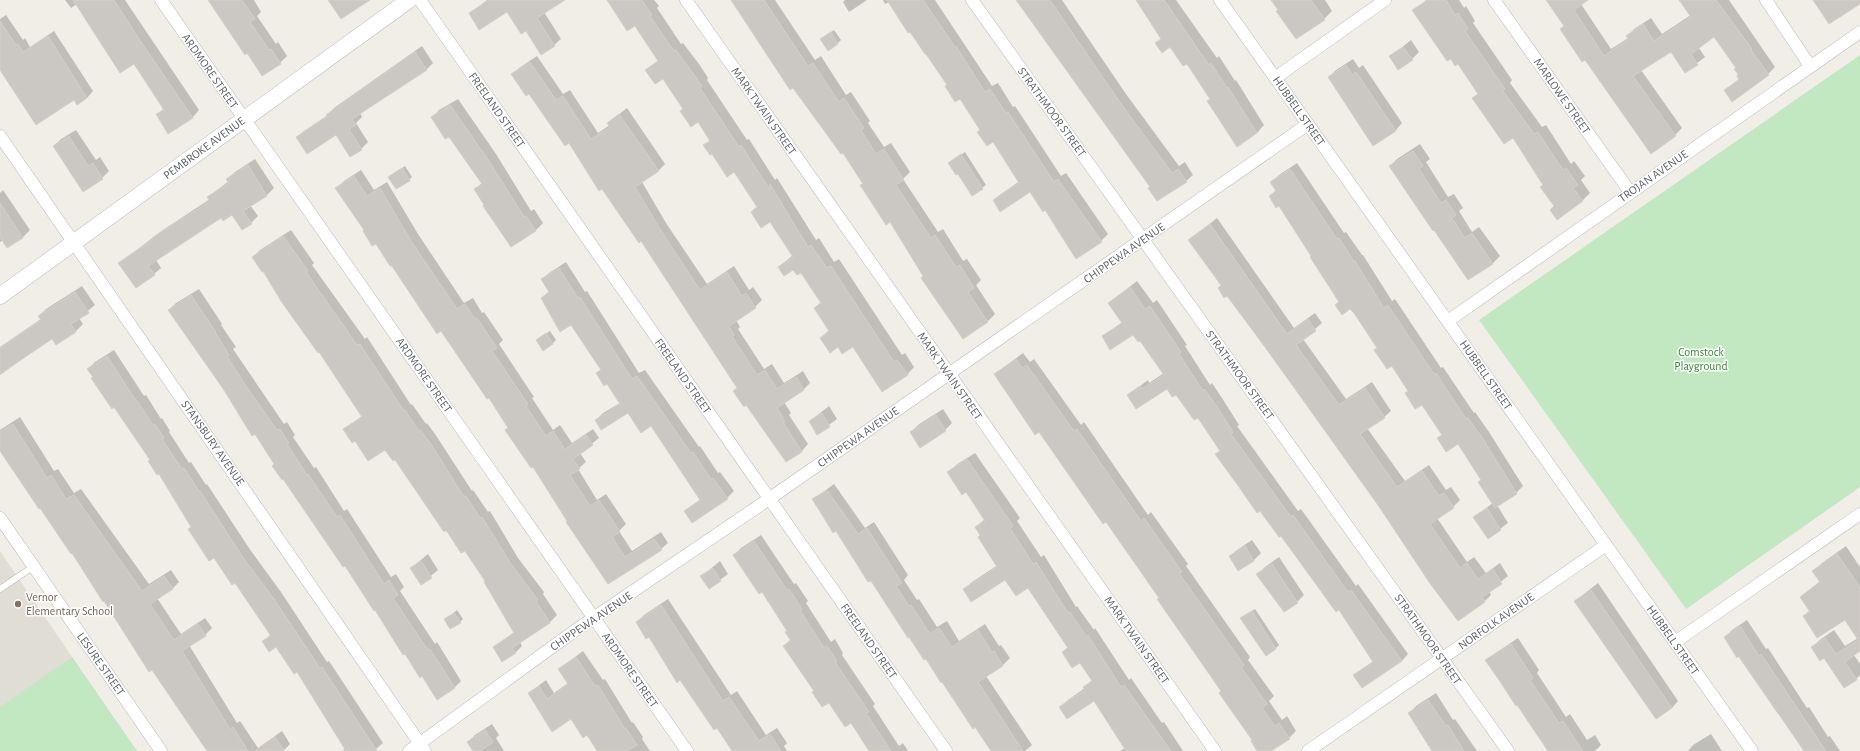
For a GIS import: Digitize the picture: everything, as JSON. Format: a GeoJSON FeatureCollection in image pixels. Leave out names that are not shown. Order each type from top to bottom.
{"type":"FeatureCollection","features":[{"type":"Feature","properties":{"kind":"street","name":"ARDMORE STREET"},"geometry":{"type":"LineString","coordinates":[[161,0],[687,751]]}},
{"type":"Feature","properties":{"kind":"street","name":"PEMBROKE AVENUE"},"geometry":{"type":"LineString","coordinates":[[0,296],[409,0]]}},
{"type":"Feature","properties":{"kind":"street","name":"FREELAND STREET"},"geometry":{"type":"LineString","coordinates":[[420,0],[946,751]]}},
{"type":"Feature","properties":{"kind":"street","name":"MARK TWAIN STREET"},"geometry":{"type":"LineString","coordinates":[[686,0],[1215,751]]}},
{"type":"Feature","properties":{"kind":"street","name":"STRATHMOOR STREET"},"geometry":{"type":"LineString","coordinates":[[972,0],[1508,751]]}},
{"type":"Feature","properties":{"kind":"street","name":"HUBBELL STREET"},"geometry":{"type":"LineString","coordinates":[[1220,0],[1752,751]]}},
{"type":"Feature","properties":{"kind":"street"},"geometry":{"type":"LineString","coordinates":[[1275,78],[1385,0]]}},
{"type":"Feature","properties":{"kind":"street","name":"MARLOWE STREET"},"geometry":{"type":"LineString","coordinates":[[1494,0],[1630,192]]}},
{"type":"Feature","properties":{"kind":"street"},"geometry":{"type":"LineString","coordinates":[[1766,0],[1810,66]]}},
{"type":"Feature","properties":{"kind":"street","name":"TROJAN AVENUE"},"geometry":{"type":"LineString","coordinates":[[1448,321],[1860,32]]}},
{"type":"Feature","properties":{"kind":"street","name":"CHIPPEWA AVENUE"},"geometry":{"type":"LineString","coordinates":[[409,751],[422,747],[594,618],[949,375],[1308,124]]}},
{"type":"Feature","properties":{"kind":"street","name":"STANSBURY AVENUE"},"geometry":{"type":"LineString","coordinates":[[0,136],[422,747]]}},
{"type":"Feature","properties":{"kind":"street"},"geometry":{"type":"LineString","coordinates":[[1675,642],[1859,517]]}},
{"type":"Feature","properties":{"kind":"street","name":"LESURE STREET"},"geometry":{"type":"LineString","coordinates":[[0,518],[161,751]]}},
{"type":"Feature","properties":{"kind":"street","name":"NORFOLK AVENUE"},"geometry":{"type":"LineString","coordinates":[[1308,751],[1606,545]]}},
{"type":"Feature","properties":{"kind":"lane"},"geometry":{"type":"LineString","coordinates":[[0,589],[34,566]]}},
{"type":"Feature","properties":{"kind":"shaded area","name":"Vernor Elementary School"},"geometry":{"type":"Polygon","coordinates":[[[0,551],[72,657],[137,751],[0,751],[0,551]]]}},
{"type":"Feature","properties":{"kind":"green space","name":"Comstock Playground"},"geometry":{"type":"Polygon","coordinates":[[[1860,55],[1860,487],[1686,609],[1479,320],[1860,55]]]}},
{"type":"Feature","properties":{"kind":"green space"},"geometry":{"type":"Polygon","coordinates":[[[72,657],[137,751],[0,751],[0,707],[72,657]]]}},
{"type":"Feature","properties":{"kind":"building"},"geometry":{"type":"Polygon","coordinates":[[[73,0],[114,0],[193,118],[168,134],[156,114],[164,110],[134,64],[120,73],[73,0]]]}},
{"type":"Feature","properties":{"kind":"building"},"geometry":{"type":"Polygon","coordinates":[[[208,0],[242,0],[255,19],[250,22],[269,50],[271,49],[281,64],[262,76],[247,53],[245,55],[208,0]]]}},
{"type":"Feature","properties":{"kind":"building"},"geometry":{"type":"Polygon","coordinates":[[[328,0],[370,0],[341,19],[328,0]]]}},
{"type":"Feature","properties":{"kind":"building"},"geometry":{"type":"Polygon","coordinates":[[[489,0],[565,0],[537,18],[555,46],[541,55],[526,31],[521,34],[507,12],[479,30],[469,13],[489,0]]]}},
{"type":"Feature","properties":{"kind":"building"},"geometry":{"type":"Polygon","coordinates":[[[607,0],[642,0],[652,15],[650,16],[674,51],[676,50],[702,86],[700,88],[739,147],[741,145],[770,190],[770,184],[808,247],[811,245],[827,268],[831,266],[894,362],[897,360],[908,375],[882,392],[853,347],[842,354],[838,347],[830,353],[820,338],[829,331],[814,308],[821,303],[801,273],[797,275],[793,270],[784,276],[778,267],[793,257],[770,222],[761,228],[751,212],[757,207],[734,172],[727,177],[712,154],[710,155],[703,145],[710,141],[698,122],[691,127],[680,111],[683,109],[663,79],[655,84],[645,70],[658,61],[635,26],[627,31],[607,0]]]}},
{"type":"Feature","properties":{"kind":"building"},"geometry":{"type":"Polygon","coordinates":[[[731,0],[764,0],[808,66],[813,63],[839,102],[844,98],[864,128],[861,130],[876,154],[884,149],[904,180],[896,185],[931,238],[935,235],[956,267],[960,265],[974,288],[968,292],[988,322],[963,339],[921,278],[923,276],[890,222],[886,225],[860,185],[863,184],[843,153],[841,154],[793,88],[790,90],[731,0]]]}},
{"type":"Feature","properties":{"kind":"building"},"geometry":{"type":"Polygon","coordinates":[[[887,0],[923,0],[955,47],[956,46],[985,92],[990,89],[1006,113],[1008,112],[1054,182],[1058,179],[1102,242],[1076,259],[1045,210],[1043,212],[1030,192],[1000,212],[993,200],[1019,183],[993,142],[987,146],[977,132],[980,130],[960,99],[955,102],[945,86],[947,85],[910,32],[908,33],[887,0]]]}},
{"type":"Feature","properties":{"kind":"building"},"geometry":{"type":"Polygon","coordinates":[[[1016,0],[1050,0],[1119,101],[1172,173],[1178,169],[1187,182],[1157,201],[1148,188],[1150,187],[1016,0]]]}},
{"type":"Feature","properties":{"kind":"building"},"geometry":{"type":"Polygon","coordinates":[[[1136,0],[1164,0],[1209,65],[1211,63],[1227,88],[1228,87],[1257,133],[1237,147],[1207,101],[1210,99],[1187,64],[1183,66],[1170,47],[1162,53],[1155,43],[1161,39],[1136,0]]]}},
{"type":"Feature","properties":{"kind":"building"},"geometry":{"type":"Polygon","coordinates":[[[1271,0],[1311,0],[1325,20],[1296,39],[1276,11],[1278,10],[1271,0]]]}},
{"type":"Feature","properties":{"kind":"building"},"geometry":{"type":"Polygon","coordinates":[[[1428,0],[1446,0],[1455,15],[1458,13],[1468,29],[1465,31],[1505,89],[1503,91],[1534,134],[1538,132],[1563,170],[1566,168],[1578,185],[1573,188],[1583,201],[1557,220],[1550,210],[1554,206],[1540,187],[1543,185],[1513,138],[1504,144],[1472,98],[1478,94],[1458,64],[1455,66],[1451,59],[1447,61],[1412,10],[1428,0]]]}},
{"type":"Feature","properties":{"kind":"building"},"geometry":{"type":"Polygon","coordinates":[[[1546,0],[1588,0],[1574,10],[1604,56],[1628,39],[1626,36],[1643,24],[1654,41],[1691,17],[1679,0],[1716,0],[1769,75],[1732,102],[1724,90],[1739,80],[1737,76],[1738,74],[1734,69],[1736,68],[1714,37],[1691,54],[1698,65],[1685,73],[1671,52],[1633,76],[1676,136],[1651,154],[1585,60],[1582,62],[1560,29],[1564,26],[1546,0]]]}},
{"type":"Feature","properties":{"kind":"building"},"geometry":{"type":"Polygon","coordinates":[[[1813,0],[1860,0],[1860,4],[1829,24],[1813,0]]]}},
{"type":"Feature","properties":{"kind":"building"},"geometry":{"type":"Polygon","coordinates":[[[0,21],[16,45],[18,44],[23,52],[48,36],[87,98],[77,105],[74,100],[36,125],[0,70],[0,21]]]}},
{"type":"Feature","properties":{"kind":"building"},"geometry":{"type":"Polygon","coordinates":[[[831,32],[838,44],[828,51],[820,39],[831,32]]]}},
{"type":"Feature","properties":{"kind":"building"},"geometry":{"type":"Polygon","coordinates":[[[1403,47],[1413,60],[1398,70],[1389,56],[1403,47]]]}},
{"type":"Feature","properties":{"kind":"building"},"geometry":{"type":"Polygon","coordinates":[[[415,52],[427,70],[352,119],[356,125],[349,129],[362,150],[350,157],[336,135],[307,154],[296,137],[327,117],[326,115],[415,52]]]}},
{"type":"Feature","properties":{"kind":"building"},"geometry":{"type":"Polygon","coordinates":[[[530,62],[556,100],[563,96],[591,139],[610,127],[607,123],[619,114],[659,171],[635,187],[660,229],[700,290],[727,272],[742,296],[746,293],[756,308],[729,326],[734,335],[732,336],[757,375],[765,370],[777,389],[796,377],[804,390],[777,408],[785,421],[783,422],[802,452],[786,462],[746,405],[744,407],[733,391],[737,388],[641,241],[639,243],[602,189],[599,191],[569,143],[565,146],[529,94],[526,96],[511,74],[530,62]]]}},
{"type":"Feature","properties":{"kind":"building"},"geometry":{"type":"Polygon","coordinates":[[[1346,65],[1352,75],[1356,72],[1396,131],[1373,146],[1328,77],[1346,65]]]}},
{"type":"Feature","properties":{"kind":"building"},"geometry":{"type":"Polygon","coordinates":[[[450,105],[489,161],[524,217],[526,216],[536,231],[511,247],[483,206],[484,205],[474,189],[482,184],[449,137],[445,139],[431,117],[450,105]]]}},
{"type":"Feature","properties":{"kind":"building"},"geometry":{"type":"Polygon","coordinates":[[[69,136],[88,166],[93,163],[103,179],[83,192],[53,146],[69,136]]]}},
{"type":"Feature","properties":{"kind":"building"},"geometry":{"type":"Polygon","coordinates":[[[1413,151],[1423,166],[1419,169],[1441,203],[1446,200],[1456,215],[1452,218],[1465,238],[1472,233],[1493,264],[1468,280],[1389,166],[1413,151]]]}},
{"type":"Feature","properties":{"kind":"building"},"geometry":{"type":"Polygon","coordinates":[[[961,154],[983,189],[972,196],[958,174],[956,175],[948,163],[961,154]]]}},
{"type":"Feature","properties":{"kind":"building"},"geometry":{"type":"Polygon","coordinates":[[[248,165],[267,196],[243,211],[252,224],[242,230],[232,215],[223,221],[221,218],[148,266],[155,275],[136,288],[118,263],[152,240],[152,238],[210,201],[207,197],[229,183],[226,179],[248,165]]]}},
{"type":"Feature","properties":{"kind":"building"},"geometry":{"type":"Polygon","coordinates":[[[402,168],[410,181],[396,189],[388,177],[402,168]]]}},
{"type":"Feature","properties":{"kind":"building"},"geometry":{"type":"Polygon","coordinates":[[[1290,169],[1337,239],[1339,238],[1354,262],[1355,261],[1384,308],[1388,305],[1434,374],[1436,373],[1466,419],[1468,418],[1483,439],[1517,494],[1495,508],[1478,482],[1481,480],[1458,444],[1446,452],[1437,438],[1442,435],[1422,405],[1415,409],[1405,393],[1408,391],[1392,366],[1387,369],[1374,350],[1377,348],[1354,313],[1350,309],[1342,315],[1335,305],[1339,302],[1279,206],[1276,208],[1269,196],[1276,191],[1270,182],[1290,169]]]}},
{"type":"Feature","properties":{"kind":"building"},"geometry":{"type":"Polygon","coordinates":[[[354,176],[367,196],[380,188],[411,241],[457,309],[465,304],[475,319],[477,318],[497,348],[492,351],[528,404],[526,406],[546,436],[553,431],[565,449],[586,435],[593,445],[573,459],[580,469],[570,475],[590,506],[599,500],[620,532],[612,537],[625,557],[654,539],[662,550],[608,584],[566,522],[567,521],[533,467],[531,468],[505,430],[508,428],[489,398],[487,399],[441,331],[437,334],[376,244],[372,246],[363,231],[364,230],[335,188],[354,176]]]}},
{"type":"Feature","properties":{"kind":"building"},"geometry":{"type":"Polygon","coordinates":[[[0,203],[23,238],[7,248],[0,237],[0,203]]]}},
{"type":"Feature","properties":{"kind":"building"},"geometry":{"type":"Polygon","coordinates":[[[1210,224],[1287,334],[1308,319],[1316,331],[1296,345],[1339,405],[1365,388],[1385,418],[1360,434],[1397,487],[1422,471],[1439,496],[1444,493],[1454,508],[1430,524],[1460,568],[1467,563],[1478,579],[1493,569],[1502,584],[1482,597],[1485,602],[1458,621],[1429,582],[1380,508],[1263,344],[1227,296],[1224,298],[1218,288],[1221,285],[1188,240],[1210,224]]]}},
{"type":"Feature","properties":{"kind":"building"},"geometry":{"type":"Polygon","coordinates":[[[283,236],[357,345],[360,344],[404,411],[405,410],[419,431],[420,430],[431,444],[464,497],[466,496],[480,518],[482,517],[511,564],[538,600],[536,601],[550,623],[512,648],[516,653],[502,662],[493,647],[514,633],[484,582],[485,581],[465,551],[461,553],[446,530],[444,532],[395,460],[393,461],[385,450],[368,461],[355,441],[352,443],[343,429],[362,417],[319,352],[318,353],[281,301],[263,271],[262,272],[252,257],[283,236]]]}},
{"type":"Feature","properties":{"kind":"building"},"geometry":{"type":"Polygon","coordinates":[[[559,268],[578,298],[580,297],[632,379],[637,376],[691,453],[693,452],[711,479],[713,478],[728,499],[692,523],[684,511],[700,500],[651,426],[641,433],[628,413],[601,430],[595,420],[620,404],[607,384],[604,386],[596,373],[601,370],[571,325],[560,332],[541,298],[549,292],[541,279],[559,268]]]}},
{"type":"Feature","properties":{"kind":"building"},"geometry":{"type":"Polygon","coordinates":[[[1130,287],[1145,309],[1150,306],[1181,352],[1179,354],[1203,391],[1204,389],[1216,405],[1233,432],[1231,434],[1291,517],[1293,515],[1348,592],[1351,590],[1402,661],[1362,688],[1353,675],[1373,662],[1339,610],[1336,612],[1281,536],[1279,537],[1260,511],[1257,513],[1215,454],[1220,451],[1198,418],[1194,420],[1176,395],[1172,397],[1167,389],[1136,409],[1127,395],[1140,386],[1142,389],[1164,375],[1140,341],[1138,342],[1133,335],[1110,350],[1102,336],[1122,323],[1108,303],[1130,287]]]}},
{"type":"Feature","properties":{"kind":"building"},"geometry":{"type":"Polygon","coordinates":[[[75,292],[89,313],[71,324],[76,332],[56,345],[52,339],[0,374],[0,348],[41,320],[38,316],[75,292]]]}},
{"type":"Feature","properties":{"kind":"building"},"geometry":{"type":"Polygon","coordinates":[[[191,295],[216,332],[229,355],[227,356],[246,386],[277,430],[280,429],[289,443],[287,444],[307,475],[308,474],[337,517],[340,515],[384,584],[389,580],[398,595],[393,598],[428,650],[430,649],[455,688],[437,700],[422,676],[420,678],[405,654],[403,655],[345,566],[343,567],[283,479],[282,480],[272,466],[274,464],[255,434],[252,436],[224,390],[168,310],[191,295]]]}},
{"type":"Feature","properties":{"kind":"building"},"geometry":{"type":"Polygon","coordinates":[[[546,333],[553,344],[543,351],[536,340],[546,333]]]}},
{"type":"Feature","properties":{"kind":"building"},"geometry":{"type":"Polygon","coordinates":[[[107,356],[153,425],[155,424],[164,438],[162,439],[182,469],[184,468],[200,491],[244,559],[274,599],[320,668],[322,667],[377,751],[346,751],[297,672],[294,674],[276,647],[269,652],[262,641],[271,636],[235,583],[232,585],[214,558],[209,561],[188,529],[191,527],[159,474],[157,475],[148,461],[150,460],[114,407],[112,409],[91,378],[93,377],[87,369],[107,356]]]}},
{"type":"Feature","properties":{"kind":"building"},"geometry":{"type":"Polygon","coordinates":[[[1016,359],[1022,368],[1027,365],[1074,431],[1077,429],[1141,521],[1144,518],[1182,572],[1179,573],[1244,665],[1241,667],[1267,704],[1262,708],[1275,726],[1279,723],[1290,739],[1271,751],[1257,751],[1251,741],[1252,740],[1219,693],[1221,691],[1106,522],[1103,524],[1039,432],[1035,435],[994,374],[1016,359]]]}},
{"type":"Feature","properties":{"kind":"building"},"geometry":{"type":"Polygon","coordinates":[[[822,413],[830,427],[817,435],[809,421],[822,413]]]}},
{"type":"Feature","properties":{"kind":"building"},"geometry":{"type":"Polygon","coordinates":[[[936,415],[946,431],[920,448],[910,432],[936,415]]]}},
{"type":"Feature","properties":{"kind":"building"},"geometry":{"type":"Polygon","coordinates":[[[13,424],[47,478],[51,475],[66,499],[74,495],[142,591],[164,576],[173,589],[150,604],[174,640],[198,624],[206,636],[182,651],[230,729],[233,727],[248,751],[207,751],[152,670],[149,672],[72,553],[71,554],[40,508],[39,509],[0,451],[0,432],[13,424]]]}},
{"type":"Feature","properties":{"kind":"building"},"geometry":{"type":"Polygon","coordinates":[[[967,459],[1013,526],[1010,528],[1033,564],[1036,562],[1068,613],[1070,612],[1086,636],[1088,635],[1121,687],[1124,685],[1171,751],[1126,751],[1094,701],[1067,719],[1059,707],[1085,690],[1083,687],[1092,681],[1080,663],[1072,668],[1062,652],[1068,648],[1028,588],[1016,596],[1005,580],[971,602],[963,589],[997,567],[978,537],[980,535],[975,527],[985,521],[966,492],[962,495],[947,472],[967,459]]]}},
{"type":"Feature","properties":{"kind":"building"},"geometry":{"type":"Polygon","coordinates":[[[827,490],[858,534],[867,528],[902,583],[896,586],[909,606],[911,605],[930,634],[939,628],[952,647],[978,630],[992,652],[994,651],[1003,666],[978,682],[1023,751],[991,751],[975,727],[973,729],[926,659],[924,660],[909,637],[908,638],[871,581],[868,582],[836,531],[833,533],[812,499],[827,490]]]}},
{"type":"Feature","properties":{"kind":"building"},"geometry":{"type":"Polygon","coordinates":[[[1487,508],[1501,530],[1488,539],[1473,517],[1487,508]]]}},
{"type":"Feature","properties":{"kind":"building"},"geometry":{"type":"Polygon","coordinates":[[[754,541],[787,590],[789,589],[802,609],[800,610],[824,648],[827,646],[837,661],[835,662],[869,712],[866,713],[891,751],[869,751],[851,723],[845,727],[829,703],[822,707],[812,692],[814,691],[783,646],[791,641],[785,632],[787,631],[762,592],[759,594],[733,555],[754,541]]]}},
{"type":"Feature","properties":{"kind":"building"},"geometry":{"type":"Polygon","coordinates":[[[1245,546],[1254,561],[1238,571],[1229,556],[1245,546]]]}},
{"type":"Feature","properties":{"kind":"building"},"geometry":{"type":"Polygon","coordinates":[[[1837,554],[1860,587],[1860,651],[1845,662],[1857,680],[1844,688],[1824,658],[1820,661],[1811,647],[1825,638],[1836,654],[1858,640],[1845,620],[1817,638],[1803,616],[1810,612],[1800,597],[1820,582],[1812,571],[1837,554]]]}},
{"type":"Feature","properties":{"kind":"building"},"geometry":{"type":"Polygon","coordinates":[[[421,561],[432,578],[421,585],[410,568],[421,561]]]}},
{"type":"Feature","properties":{"kind":"building"},"geometry":{"type":"Polygon","coordinates":[[[1272,564],[1298,603],[1284,612],[1256,574],[1272,564]]]}},
{"type":"Feature","properties":{"kind":"building"},"geometry":{"type":"Polygon","coordinates":[[[713,568],[721,581],[709,589],[700,576],[713,568]]]}},
{"type":"Feature","properties":{"kind":"building"},"geometry":{"type":"Polygon","coordinates":[[[1591,590],[1672,708],[1656,719],[1574,601],[1591,590]]]}},
{"type":"Feature","properties":{"kind":"building"},"geometry":{"type":"Polygon","coordinates":[[[661,605],[723,701],[729,697],[759,741],[770,734],[781,751],[732,751],[717,728],[714,730],[680,680],[677,683],[649,637],[646,639],[636,622],[661,605]]]}},
{"type":"Feature","properties":{"kind":"building"},"geometry":{"type":"Polygon","coordinates":[[[1252,611],[1276,649],[1266,656],[1240,618],[1252,611]]]}},
{"type":"Feature","properties":{"kind":"building"},"geometry":{"type":"Polygon","coordinates":[[[454,613],[461,623],[450,629],[444,619],[454,613]]]}},
{"type":"Feature","properties":{"kind":"building"},"geometry":{"type":"Polygon","coordinates":[[[1740,626],[1759,656],[1761,654],[1826,751],[1804,751],[1739,656],[1737,658],[1724,637],[1740,626]]]}},
{"type":"Feature","properties":{"kind":"building"},"geometry":{"type":"Polygon","coordinates":[[[1511,644],[1533,678],[1530,680],[1559,723],[1563,721],[1583,751],[1548,751],[1485,660],[1511,644]]]}},
{"type":"Feature","properties":{"kind":"building"},"geometry":{"type":"Polygon","coordinates":[[[576,657],[595,686],[598,685],[625,729],[626,728],[637,745],[627,751],[597,751],[587,735],[583,738],[571,719],[552,732],[528,693],[539,686],[547,699],[568,684],[558,669],[576,657]]]}},
{"type":"Feature","properties":{"kind":"building"},"geometry":{"type":"Polygon","coordinates":[[[1428,700],[1446,726],[1448,725],[1464,751],[1432,751],[1408,713],[1428,700]]]}},
{"type":"Feature","properties":{"kind":"building"},"geometry":{"type":"Polygon","coordinates":[[[485,730],[493,742],[480,751],[473,751],[467,742],[485,730]]]}},
{"type":"Feature","properties":{"kind":"building"},"geometry":{"type":"Polygon","coordinates":[[[275,737],[284,751],[255,751],[275,737]]]}},
{"type":"Feature","properties":{"kind":"place","name":"Vernor Elementary School"},"geometry":{"type":"Point","coordinates":[18,604]}}]}
